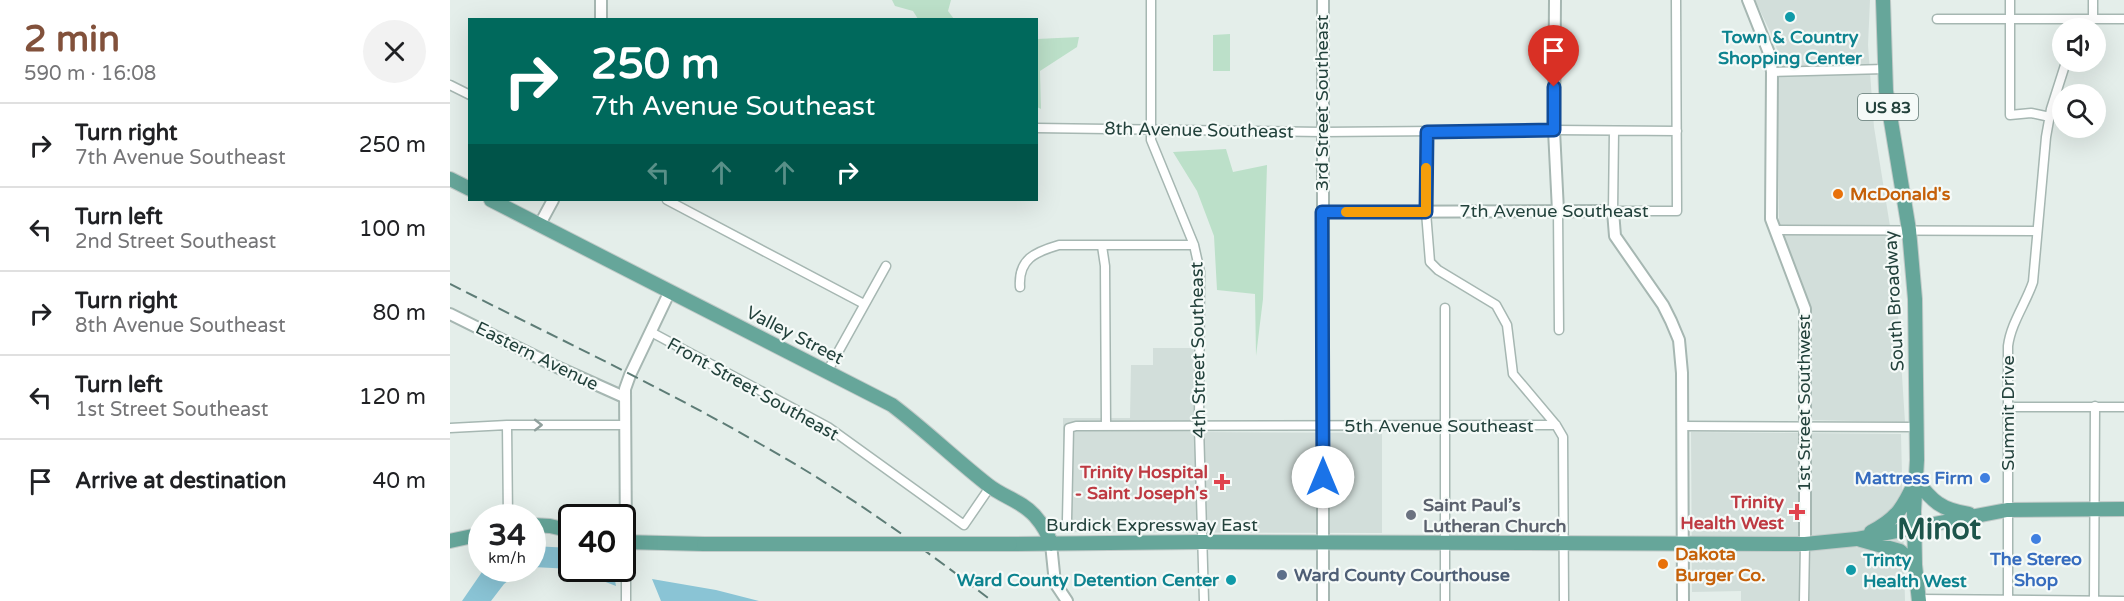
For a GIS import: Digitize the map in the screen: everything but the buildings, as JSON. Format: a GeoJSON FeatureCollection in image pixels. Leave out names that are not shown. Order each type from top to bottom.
{"type":"FeatureCollection","features":[{"type":"Feature","properties":{"kind":"main road","name":"South Broadway"},"geometry":{"type":"LineString","coordinates":[[1883,0],[1886,91],[1909,230],[1915,299],[1917,460],[1914,526],[1919,600]]}},
{"type":"Feature","properties":{"kind":"main road"},"geometry":{"type":"LineString","coordinates":[[450,179],[468,188]]}},
{"type":"Feature","properties":{"kind":"main road","name":"Valley Street"},"geometry":{"type":"LineString","coordinates":[[493,201],[892,405],[990,487],[1022,504],[1034,515],[1047,533],[1051,544]]}},
{"type":"Feature","properties":{"kind":"main road"},"geometry":{"type":"LineString","coordinates":[[1856,539],[1896,516],[1906,502],[1916,480],[1939,505],[1966,514],[1980,514]]}},
{"type":"Feature","properties":{"kind":"main road"},"geometry":{"type":"LineString","coordinates":[[1856,539],[1914,526],[2007,510],[2124,509]]}},
{"type":"Feature","properties":{"kind":"main road"},"geometry":{"type":"LineString","coordinates":[[450,541],[468,537]]}},
{"type":"Feature","properties":{"kind":"main road"},"geometry":{"type":"LineString","coordinates":[[1856,539],[1900,551],[1915,565]]}},
{"type":"Feature","properties":{"kind":"main road","name":"Burdick Expressway East"},"geometry":{"type":"LineString","coordinates":[[636,542],[1804,544],[1856,539]]}},
{"type":"Feature","properties":{"kind":"street"},"geometry":{"type":"LineString","coordinates":[[601,0],[601,18]]}},
{"type":"Feature","properties":{"kind":"street","name":"4th Street Southeast"},"geometry":{"type":"LineString","coordinates":[[1150,0],[1151,140],[1194,245],[1200,272],[1199,426],[1204,601]]}},
{"type":"Feature","properties":{"kind":"street","name":"3rd Street Southeast"},"geometry":{"type":"LineString","coordinates":[[1323,0],[1323,601]]}},
{"type":"Feature","properties":{"kind":"street"},"geometry":{"type":"LineString","coordinates":[[1555,0],[1554,130],[1558,211],[1559,330]]}},
{"type":"Feature","properties":{"kind":"street"},"geometry":{"type":"LineString","coordinates":[[1676,0],[1677,131]]}},
{"type":"Feature","properties":{"kind":"street","name":"1st Street Southwest"},"geometry":{"type":"LineString","coordinates":[[1748,0],[1769,53],[1772,72],[1771,219],[1805,309],[1804,601]]}},
{"type":"Feature","properties":{"kind":"street"},"geometry":{"type":"LineString","coordinates":[[2010,0],[2010,115],[2031,113],[2050,117]]}},
{"type":"Feature","properties":{"kind":"street"},"geometry":{"type":"LineString","coordinates":[[2093,0],[2093,18]]}},
{"type":"Feature","properties":{"kind":"street"},"geometry":{"type":"LineString","coordinates":[[1937,19],[2052,22]]}},
{"type":"Feature","properties":{"kind":"street"},"geometry":{"type":"LineString","coordinates":[[2106,19],[2124,20]]}},
{"type":"Feature","properties":{"kind":"street"},"geometry":{"type":"LineString","coordinates":[[1772,72],[1885,69]]}},
{"type":"Feature","properties":{"kind":"street","name":"Summit Drive"},"geometry":{"type":"LineString","coordinates":[[2008,600],[2009,339],[2033,282],[2050,117],[2063,72]]}},
{"type":"Feature","properties":{"kind":"street"},"geometry":{"type":"LineString","coordinates":[[450,85],[468,94]]}},
{"type":"Feature","properties":{"kind":"street","name":"8th Avenue Southeast"},"geometry":{"type":"LineString","coordinates":[[1038,128],[1322,132],[1677,131]]}},
{"type":"Feature","properties":{"kind":"street"},"geometry":{"type":"LineString","coordinates":[[1614,131],[1615,236],[1663,305],[1678,340],[1682,373],[1683,601]]}},
{"type":"Feature","properties":{"kind":"street","name":"7th Avenue Southeast"},"geometry":{"type":"LineString","coordinates":[[1322,212],[1677,211],[1677,131]]}},
{"type":"Feature","properties":{"kind":"street"},"geometry":{"type":"LineString","coordinates":[[1427,132],[1426,212],[1430,262],[1438,270],[1496,305],[1507,325],[1513,374],[1556,424],[1563,437],[1564,601]]}},
{"type":"Feature","properties":{"kind":"street"},"geometry":{"type":"LineString","coordinates":[[540,224],[552,201]]}},
{"type":"Feature","properties":{"kind":"street"},"geometry":{"type":"LineString","coordinates":[[669,201],[864,304]]}},
{"type":"Feature","properties":{"kind":"street"},"geometry":{"type":"LineString","coordinates":[[1775,230],[2037,231]]}},
{"type":"Feature","properties":{"kind":"street"},"geometry":{"type":"LineString","coordinates":[[1020,287],[1019,277],[1024,264],[1038,251],[1059,245],[1194,245]]}},
{"type":"Feature","properties":{"kind":"street"},"geometry":{"type":"LineString","coordinates":[[1102,246],[1105,266],[1106,426]]}},
{"type":"Feature","properties":{"kind":"street"},"geometry":{"type":"LineString","coordinates":[[827,372],[886,266]]}},
{"type":"Feature","properties":{"kind":"street"},"geometry":{"type":"LineString","coordinates":[[624,504],[624,398],[628,379],[670,291]]}},
{"type":"Feature","properties":{"kind":"street"},"geometry":{"type":"LineString","coordinates":[[1444,308],[1445,601]]}},
{"type":"Feature","properties":{"kind":"street","name":"Eastern Avenue"},"geometry":{"type":"LineString","coordinates":[[450,314],[624,398]]}},
{"type":"Feature","properties":{"kind":"street","name":"Front Street Southeast"},"geometry":{"type":"LineString","coordinates":[[651,332],[828,427],[964,525],[990,487]]}},
{"type":"Feature","properties":{"kind":"street"},"geometry":{"type":"LineString","coordinates":[[2094,601],[2093,509],[2096,406]]}},
{"type":"Feature","properties":{"kind":"street"},"geometry":{"type":"LineString","coordinates":[[2008,407],[2124,407]]}},
{"type":"Feature","properties":{"kind":"street","name":"5th Avenue Southeast"},"geometry":{"type":"LineString","coordinates":[[1067,520],[1069,428],[1556,424]]}},
{"type":"Feature","properties":{"kind":"street"},"geometry":{"type":"LineString","coordinates":[[450,428],[507,425],[625,425]]}},
{"type":"Feature","properties":{"kind":"street"},"geometry":{"type":"LineString","coordinates":[[507,425],[508,504]]}},
{"type":"Feature","properties":{"kind":"street"},"geometry":{"type":"LineString","coordinates":[[1682,426],[1916,427]]}},
{"type":"Feature","properties":{"kind":"street"},"geometry":{"type":"LineString","coordinates":[[1051,544],[1054,576],[1059,590],[1067,601]]}},
{"type":"Feature","properties":{"kind":"street"},"geometry":{"type":"LineString","coordinates":[[625,582],[626,601]]}},
{"type":"Feature","properties":{"kind":"street"},"geometry":{"type":"LineString","coordinates":[[1919,600],[2124,601]]}},
{"type":"Feature","properties":{"kind":"shaded area"},"geometry":{"type":"Polygon","coordinates":[[[1755,0],[1870,0],[1868,45],[1874,127],[1894,251],[1905,422],[1808,420],[1810,306],[1779,222],[1778,54],[1775,42],[1755,0]]]}},
{"type":"Feature","properties":{"kind":"shaded area","name":"Trinity Hospital - Saint Joseph's"},"geometry":{"type":"Polygon","coordinates":[[[1153,348],[1194,348],[1194,432],[1382,433],[1382,533],[1063,532],[1063,418],[1130,418],[1131,365],[1153,365],[1153,348]]]}},
{"type":"Feature","properties":{"kind":"shaded area","name":"Trinity Health West"},"geometry":{"type":"Polygon","coordinates":[[[1691,432],[1901,434],[1905,601],[1741,601],[1741,591],[1692,592],[1691,432]]]}},
{"type":"Feature","properties":{"kind":"green space"},"geometry":{"type":"Polygon","coordinates":[[[892,0],[951,0],[948,11],[953,18],[917,18],[913,11],[895,6],[892,0]]]}},
{"type":"Feature","properties":{"kind":"green space"},"geometry":{"type":"Polygon","coordinates":[[[1230,34],[1230,71],[1213,71],[1213,35],[1230,34]]]}},
{"type":"Feature","properties":{"kind":"green space"},"geometry":{"type":"Polygon","coordinates":[[[1079,37],[1077,47],[1040,71],[1041,109],[1038,108],[1038,39],[1079,37]]]}},
{"type":"Feature","properties":{"kind":"green space"},"geometry":{"type":"Polygon","coordinates":[[[1226,149],[1233,172],[1267,165],[1263,299],[1256,356],[1255,294],[1217,290],[1214,236],[1197,191],[1173,152],[1226,149]]]}},
{"type":"Feature","properties":{"kind":"water"},"geometry":{"type":"Polygon","coordinates":[[[546,547],[558,547],[558,568],[546,568],[546,547]]]}},
{"type":"Feature","properties":{"kind":"water"},"geometry":{"type":"Polygon","coordinates":[[[652,579],[716,590],[759,601],[661,601],[652,579]]]}},
{"type":"Feature","properties":{"kind":"water"},"geometry":{"type":"Polygon","coordinates":[[[475,582],[507,582],[491,601],[462,601],[475,582]]]}},
{"type":"Feature","properties":{"kind":"railway"},"geometry":{"type":"LineString","coordinates":[[450,284],[647,383],[792,462],[880,519],[992,601]]}},
{"type":"Feature","properties":{"kind":"slow traffic"},"geometry":{"type":"LineString","coordinates":[[1346,212],[1426,212],[1426,168]]}},
{"type":"Feature","properties":{"kind":"place","name":"Town & Country Shopping Center"},"geometry":{"type":"Point","coordinates":[1790,17]}},
{"type":"Feature","properties":{"kind":"place","name":"McDonald's"},"geometry":{"type":"Point","coordinates":[1838,194]}},
{"type":"Feature","properties":{"kind":"place","name":"Mattress Firm"},"geometry":{"type":"Point","coordinates":[1985,478]}},
{"type":"Feature","properties":{"kind":"place","name":"Trinity Hospital - Saint Joseph's"},"geometry":{"type":"Point","coordinates":[1222,482]}},
{"type":"Feature","properties":{"kind":"place","name":"Trinity Health West"},"geometry":{"type":"Point","coordinates":[1797,512]}},
{"type":"Feature","properties":{"kind":"place","name":"Saint Paul’s Lutheran Church"},"geometry":{"type":"Point","coordinates":[1411,515]}},
{"type":"Feature","properties":{"kind":"place","name":"The Stereo Shop"},"geometry":{"type":"Point","coordinates":[2036,539]}},
{"type":"Feature","properties":{"kind":"place","name":"Dakota Burger Co."},"geometry":{"type":"Point","coordinates":[1663,564]}},
{"type":"Feature","properties":{"kind":"place","name":"Trinty Health West"},"geometry":{"type":"Point","coordinates":[1851,570]}},
{"type":"Feature","properties":{"kind":"place","name":"Ward County Courthouse"},"geometry":{"type":"Point","coordinates":[1282,575]}},
{"type":"Feature","properties":{"kind":"place","name":"Ward County Detention Center"},"geometry":{"type":"Point","coordinates":[1231,580]}},
{"type":"Feature","properties":{"kind":"district","name":"Minot"},"geometry":{"type":"Point","coordinates":[1939,529]}},
{"type":"Feature","properties":{"kind":"route"},"geometry":{"type":"LineString","coordinates":[[1323,477],[1322,212],[1426,212],[1427,132],[1554,130],[1554,87]]}}]}
